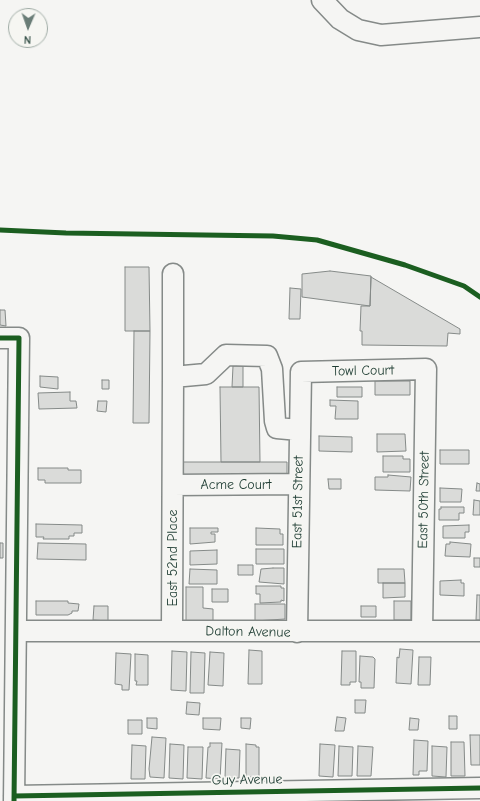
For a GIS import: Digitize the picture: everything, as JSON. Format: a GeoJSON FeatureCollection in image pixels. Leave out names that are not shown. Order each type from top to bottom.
{"type":"FeatureCollection","features":[{"type":"Feature","properties":{"kind":"street"},"geometry":{"type":"LineString","coordinates":[[322,0],[340,19],[358,30],[381,35],[480,27]]}},
{"type":"Feature","properties":{"kind":"street","name":"East 52nd Place"},"geometry":{"type":"LineString","coordinates":[[172,631],[174,377],[173,274]]}},
{"type":"Feature","properties":{"kind":"street"},"geometry":{"type":"LineString","coordinates":[[10,338],[16,631],[14,798]]}},
{"type":"Feature","properties":{"kind":"street"},"geometry":{"type":"LineString","coordinates":[[174,377],[206,374],[226,355],[267,356],[272,369],[275,421],[277,428],[299,430]]}},
{"type":"Feature","properties":{"kind":"street","name":"Towl Court"},"geometry":{"type":"LineString","coordinates":[[300,372],[426,370]]}},
{"type":"Feature","properties":{"kind":"street","name":"East 50th Street"},"geometry":{"type":"LineString","coordinates":[[422,631],[426,370]]}},
{"type":"Feature","properties":{"kind":"street","name":"East 51st Street"},"geometry":{"type":"LineString","coordinates":[[297,632],[300,372]]}},
{"type":"Feature","properties":{"kind":"street","name":"Acme Court"},"geometry":{"type":"LineString","coordinates":[[173,485],[298,484]]}},
{"type":"Feature","properties":{"kind":"street","name":"Dalton Avenue"},"geometry":{"type":"LineString","coordinates":[[16,631],[480,631]]}},
{"type":"Feature","properties":{"kind":"street","name":"Guy Avenue"},"geometry":{"type":"LineString","coordinates":[[14,798],[480,788]]}},
{"type":"Feature","properties":{"kind":"building"},"geometry":{"type":"Polygon","coordinates":[[[125,267],[149,267],[150,331],[125,331],[125,267]]]}},
{"type":"Feature","properties":{"kind":"building"},"geometry":{"type":"Polygon","coordinates":[[[330,271],[371,276],[370,306],[302,297],[302,274],[330,271]]]}},
{"type":"Feature","properties":{"kind":"building"},"geometry":{"type":"Polygon","coordinates":[[[371,277],[460,329],[460,334],[448,333],[447,346],[362,345],[362,331],[360,331],[361,306],[370,306],[371,277]]]}},
{"type":"Feature","properties":{"kind":"building"},"geometry":{"type":"Polygon","coordinates":[[[290,288],[301,289],[300,319],[289,319],[290,288]]]}},
{"type":"Feature","properties":{"kind":"building"},"geometry":{"type":"Polygon","coordinates":[[[0,310],[5,310],[6,326],[0,325],[0,310]]]}},
{"type":"Feature","properties":{"kind":"building"},"geometry":{"type":"Polygon","coordinates":[[[134,331],[150,331],[149,423],[133,423],[134,331]]]}},
{"type":"Feature","properties":{"kind":"building"},"geometry":{"type":"Polygon","coordinates":[[[233,366],[243,366],[243,387],[232,387],[233,366]]]}},
{"type":"Feature","properties":{"kind":"building"},"geometry":{"type":"Polygon","coordinates":[[[40,376],[58,377],[58,389],[40,387],[40,376]]]}},
{"type":"Feature","properties":{"kind":"building"},"geometry":{"type":"Polygon","coordinates":[[[102,380],[109,380],[109,389],[102,389],[102,380]]]}},
{"type":"Feature","properties":{"kind":"building"},"geometry":{"type":"Polygon","coordinates":[[[375,381],[410,381],[410,395],[375,395],[375,381]]]}},
{"type":"Feature","properties":{"kind":"building"},"geometry":{"type":"Polygon","coordinates":[[[220,387],[259,387],[260,462],[221,462],[220,387]]]}},
{"type":"Feature","properties":{"kind":"building"},"geometry":{"type":"Polygon","coordinates":[[[337,387],[362,387],[362,397],[337,397],[337,387]]]}},
{"type":"Feature","properties":{"kind":"building"},"geometry":{"type":"Polygon","coordinates":[[[70,392],[70,401],[76,401],[77,408],[39,409],[38,393],[70,392]]]}},
{"type":"Feature","properties":{"kind":"building"},"geometry":{"type":"Polygon","coordinates":[[[330,400],[358,401],[358,419],[335,419],[336,406],[330,406],[330,400]]]}},
{"type":"Feature","properties":{"kind":"building"},"geometry":{"type":"Polygon","coordinates":[[[98,401],[107,401],[106,412],[97,411],[98,401]]]}},
{"type":"Feature","properties":{"kind":"building"},"geometry":{"type":"Polygon","coordinates":[[[377,434],[405,434],[406,451],[377,452],[377,434]]]}},
{"type":"Feature","properties":{"kind":"building"},"geometry":{"type":"Polygon","coordinates":[[[319,436],[352,437],[352,452],[319,451],[319,436]]]}},
{"type":"Feature","properties":{"kind":"building"},"geometry":{"type":"Polygon","coordinates":[[[440,450],[469,450],[469,464],[440,464],[440,450]]]}},
{"type":"Feature","properties":{"kind":"building"},"geometry":{"type":"Polygon","coordinates":[[[383,456],[403,456],[403,459],[410,459],[410,472],[383,472],[383,456]]]}},
{"type":"Feature","properties":{"kind":"building"},"geometry":{"type":"Polygon","coordinates":[[[183,462],[287,462],[287,481],[184,481],[183,462]]]}},
{"type":"Feature","properties":{"kind":"building"},"geometry":{"type":"Polygon","coordinates":[[[38,468],[68,468],[68,470],[81,470],[81,483],[45,483],[45,480],[38,480],[38,468]]]}},
{"type":"Feature","properties":{"kind":"building"},"geometry":{"type":"Polygon","coordinates":[[[388,475],[411,477],[410,491],[375,490],[375,477],[388,477],[388,475]]]}},
{"type":"Feature","properties":{"kind":"building"},"geometry":{"type":"Polygon","coordinates":[[[328,479],[341,479],[341,489],[329,489],[328,479]]]}},
{"type":"Feature","properties":{"kind":"building"},"geometry":{"type":"Polygon","coordinates":[[[477,483],[480,484],[480,491],[476,491],[477,483]]]}},
{"type":"Feature","properties":{"kind":"building"},"geometry":{"type":"Polygon","coordinates":[[[440,488],[462,489],[461,502],[440,502],[440,488]]]}},
{"type":"Feature","properties":{"kind":"building"},"geometry":{"type":"Polygon","coordinates":[[[474,500],[480,501],[480,515],[473,515],[474,500]]]}},
{"type":"Feature","properties":{"kind":"building"},"geometry":{"type":"Polygon","coordinates":[[[441,507],[464,507],[464,513],[459,513],[459,520],[439,520],[439,509],[441,509],[441,507]]]}},
{"type":"Feature","properties":{"kind":"building"},"geometry":{"type":"Polygon","coordinates":[[[36,524],[82,525],[82,533],[74,533],[74,536],[69,536],[69,539],[43,539],[44,537],[36,537],[36,524]]]}},
{"type":"Feature","properties":{"kind":"building"},"geometry":{"type":"Polygon","coordinates":[[[469,525],[469,532],[465,532],[465,538],[443,538],[443,526],[469,525]]]}},
{"type":"Feature","properties":{"kind":"building"},"geometry":{"type":"Polygon","coordinates":[[[190,528],[218,528],[218,532],[211,532],[211,534],[215,534],[215,542],[190,544],[190,528]]]}},
{"type":"Feature","properties":{"kind":"building"},"geometry":{"type":"Polygon","coordinates":[[[256,528],[280,529],[280,534],[283,534],[283,545],[256,545],[256,528]]]}},
{"type":"Feature","properties":{"kind":"building"},"geometry":{"type":"Polygon","coordinates":[[[450,542],[471,544],[470,557],[445,556],[446,544],[450,544],[450,542]]]}},
{"type":"Feature","properties":{"kind":"building"},"geometry":{"type":"Polygon","coordinates":[[[0,543],[3,543],[3,558],[0,558],[0,543]]]}},
{"type":"Feature","properties":{"kind":"building"},"geometry":{"type":"Polygon","coordinates":[[[38,543],[86,544],[86,560],[37,559],[38,543]]]}},
{"type":"Feature","properties":{"kind":"building"},"geometry":{"type":"Polygon","coordinates":[[[256,549],[284,549],[284,564],[256,564],[256,549]]]}},
{"type":"Feature","properties":{"kind":"building"},"geometry":{"type":"Polygon","coordinates":[[[217,550],[217,564],[190,565],[190,551],[217,550]]]}},
{"type":"Feature","properties":{"kind":"building"},"geometry":{"type":"Polygon","coordinates":[[[474,558],[480,558],[480,567],[474,567],[474,558]]]}},
{"type":"Feature","properties":{"kind":"building"},"geometry":{"type":"Polygon","coordinates":[[[238,565],[253,565],[253,575],[238,575],[238,565]]]}},
{"type":"Feature","properties":{"kind":"building"},"geometry":{"type":"Polygon","coordinates":[[[284,568],[284,584],[259,582],[261,569],[284,568]]]}},
{"type":"Feature","properties":{"kind":"building"},"geometry":{"type":"Polygon","coordinates":[[[190,569],[217,570],[217,584],[189,584],[190,569]]]}},
{"type":"Feature","properties":{"kind":"building"},"geometry":{"type":"Polygon","coordinates":[[[378,569],[404,569],[405,583],[378,583],[378,569]]]}},
{"type":"Feature","properties":{"kind":"building"},"geometry":{"type":"Polygon","coordinates":[[[461,580],[461,583],[464,583],[464,596],[440,595],[440,581],[461,580]]]}},
{"type":"Feature","properties":{"kind":"building"},"geometry":{"type":"Polygon","coordinates":[[[383,583],[405,583],[405,597],[383,598],[383,583]]]}},
{"type":"Feature","properties":{"kind":"building"},"geometry":{"type":"Polygon","coordinates":[[[256,586],[281,586],[281,588],[284,588],[284,601],[281,600],[281,602],[260,603],[260,594],[256,594],[256,586]]]}},
{"type":"Feature","properties":{"kind":"building"},"geometry":{"type":"Polygon","coordinates":[[[186,587],[203,587],[203,608],[213,609],[213,621],[186,621],[186,587]]]}},
{"type":"Feature","properties":{"kind":"building"},"geometry":{"type":"Polygon","coordinates":[[[212,589],[228,589],[228,602],[212,602],[212,589]]]}},
{"type":"Feature","properties":{"kind":"building"},"geometry":{"type":"Polygon","coordinates":[[[477,595],[480,595],[480,620],[476,620],[477,595]]]}},
{"type":"Feature","properties":{"kind":"building"},"geometry":{"type":"Polygon","coordinates":[[[36,601],[68,601],[68,603],[79,604],[78,611],[72,611],[72,613],[68,615],[36,615],[36,601]]]}},
{"type":"Feature","properties":{"kind":"building"},"geometry":{"type":"Polygon","coordinates":[[[394,601],[411,601],[411,620],[394,620],[394,601]]]}},
{"type":"Feature","properties":{"kind":"building"},"geometry":{"type":"Polygon","coordinates":[[[255,604],[285,604],[285,619],[255,621],[255,604]]]}},
{"type":"Feature","properties":{"kind":"building"},"geometry":{"type":"Polygon","coordinates":[[[94,606],[108,606],[108,621],[93,620],[94,606]]]}},
{"type":"Feature","properties":{"kind":"building"},"geometry":{"type":"Polygon","coordinates":[[[361,606],[376,606],[376,617],[361,617],[361,606]]]}},
{"type":"Feature","properties":{"kind":"building"},"geometry":{"type":"Polygon","coordinates":[[[400,649],[413,650],[411,684],[396,683],[397,657],[399,658],[400,649]]]}},
{"type":"Feature","properties":{"kind":"building"},"geometry":{"type":"Polygon","coordinates":[[[249,650],[262,651],[262,684],[248,684],[249,650]]]}},
{"type":"Feature","properties":{"kind":"building"},"geometry":{"type":"Polygon","coordinates":[[[172,651],[187,652],[186,691],[171,690],[172,651]]]}},
{"type":"Feature","properties":{"kind":"building"},"geometry":{"type":"Polygon","coordinates":[[[342,651],[356,651],[356,682],[350,682],[350,685],[341,685],[342,651]]]}},
{"type":"Feature","properties":{"kind":"building"},"geometry":{"type":"Polygon","coordinates":[[[191,652],[205,653],[204,693],[190,693],[191,652]]]}},
{"type":"Feature","properties":{"kind":"building"},"geometry":{"type":"Polygon","coordinates":[[[210,652],[224,653],[223,686],[208,685],[210,652]]]}},
{"type":"Feature","properties":{"kind":"building"},"geometry":{"type":"Polygon","coordinates":[[[116,653],[131,654],[129,690],[122,690],[122,685],[115,684],[116,653]]]}},
{"type":"Feature","properties":{"kind":"building"},"geometry":{"type":"Polygon","coordinates":[[[135,654],[148,655],[148,685],[136,685],[135,654]]]}},
{"type":"Feature","properties":{"kind":"building"},"geometry":{"type":"Polygon","coordinates":[[[360,656],[373,657],[375,659],[374,688],[361,688],[361,682],[359,682],[360,656]]]}},
{"type":"Feature","properties":{"kind":"building"},"geometry":{"type":"Polygon","coordinates":[[[419,657],[431,657],[430,685],[418,685],[419,657]]]}},
{"type":"Feature","properties":{"kind":"building"},"geometry":{"type":"Polygon","coordinates":[[[355,700],[366,700],[365,713],[355,713],[355,700]]]}},
{"type":"Feature","properties":{"kind":"building"},"geometry":{"type":"Polygon","coordinates":[[[187,702],[200,703],[199,715],[186,714],[187,702]]]}},
{"type":"Feature","properties":{"kind":"building"},"geometry":{"type":"Polygon","coordinates":[[[449,716],[457,716],[457,729],[449,729],[449,716]]]}},
{"type":"Feature","properties":{"kind":"building"},"geometry":{"type":"Polygon","coordinates":[[[337,717],[346,718],[344,731],[335,731],[337,717]]]}},
{"type":"Feature","properties":{"kind":"building"},"geometry":{"type":"Polygon","coordinates":[[[147,718],[157,718],[157,729],[147,728],[147,718]]]}},
{"type":"Feature","properties":{"kind":"building"},"geometry":{"type":"Polygon","coordinates":[[[203,718],[221,718],[220,730],[203,729],[203,718]]]}},
{"type":"Feature","properties":{"kind":"building"},"geometry":{"type":"Polygon","coordinates":[[[241,718],[251,718],[250,729],[241,728],[241,718]]]}},
{"type":"Feature","properties":{"kind":"building"},"geometry":{"type":"Polygon","coordinates":[[[410,718],[419,719],[418,730],[409,730],[410,718]]]}},
{"type":"Feature","properties":{"kind":"building"},"geometry":{"type":"Polygon","coordinates":[[[128,720],[142,720],[142,734],[128,734],[128,720]]]}},
{"type":"Feature","properties":{"kind":"building"},"geometry":{"type":"Polygon","coordinates":[[[470,735],[480,735],[480,765],[471,765],[470,735]]]}},
{"type":"Feature","properties":{"kind":"building"},"geometry":{"type":"Polygon","coordinates":[[[152,737],[166,738],[164,778],[150,777],[149,769],[152,737]]]}},
{"type":"Feature","properties":{"kind":"building"},"geometry":{"type":"Polygon","coordinates":[[[414,740],[428,741],[427,771],[419,771],[419,775],[413,775],[414,740]]]}},
{"type":"Feature","properties":{"kind":"building"},"geometry":{"type":"Polygon","coordinates":[[[451,742],[464,742],[465,776],[451,776],[451,742]]]}},
{"type":"Feature","properties":{"kind":"building"},"geometry":{"type":"Polygon","coordinates":[[[210,743],[222,743],[220,779],[206,778],[208,747],[210,747],[210,743]]]}},
{"type":"Feature","properties":{"kind":"building"},"geometry":{"type":"Polygon","coordinates":[[[170,744],[184,745],[183,779],[169,778],[170,744]]]}},
{"type":"Feature","properties":{"kind":"building"},"geometry":{"type":"Polygon","coordinates":[[[246,744],[256,745],[256,747],[259,747],[259,777],[246,777],[246,744]]]}},
{"type":"Feature","properties":{"kind":"building"},"geometry":{"type":"Polygon","coordinates":[[[320,744],[335,745],[333,777],[319,776],[320,744]]]}},
{"type":"Feature","properties":{"kind":"building"},"geometry":{"type":"Polygon","coordinates":[[[132,745],[146,746],[145,779],[131,779],[132,745]]]}},
{"type":"Feature","properties":{"kind":"building"},"geometry":{"type":"Polygon","coordinates":[[[339,746],[353,747],[352,776],[338,776],[339,746]]]}},
{"type":"Feature","properties":{"kind":"building"},"geometry":{"type":"Polygon","coordinates":[[[358,746],[373,747],[371,776],[357,776],[358,746]]]}},
{"type":"Feature","properties":{"kind":"building"},"geometry":{"type":"Polygon","coordinates":[[[432,746],[447,747],[446,777],[432,776],[432,746]]]}},
{"type":"Feature","properties":{"kind":"building"},"geometry":{"type":"Polygon","coordinates":[[[188,747],[203,747],[202,779],[187,778],[188,747]]]}},
{"type":"Feature","properties":{"kind":"building"},"geometry":{"type":"Polygon","coordinates":[[[226,749],[240,750],[239,778],[225,778],[226,749]]]}},
{"type":"Feature","properties":{"kind":"cycle path"},"geometry":{"type":"LineString","coordinates":[[0,230],[66,233],[273,236],[317,240],[405,265],[464,286],[480,297]]}},
{"type":"Feature","properties":{"kind":"cycle path"},"geometry":{"type":"LineString","coordinates":[[0,338],[19,338],[14,801]]}},
{"type":"Feature","properties":{"kind":"cycle path"},"geometry":{"type":"LineString","coordinates":[[14,796],[480,788]]}}]}
